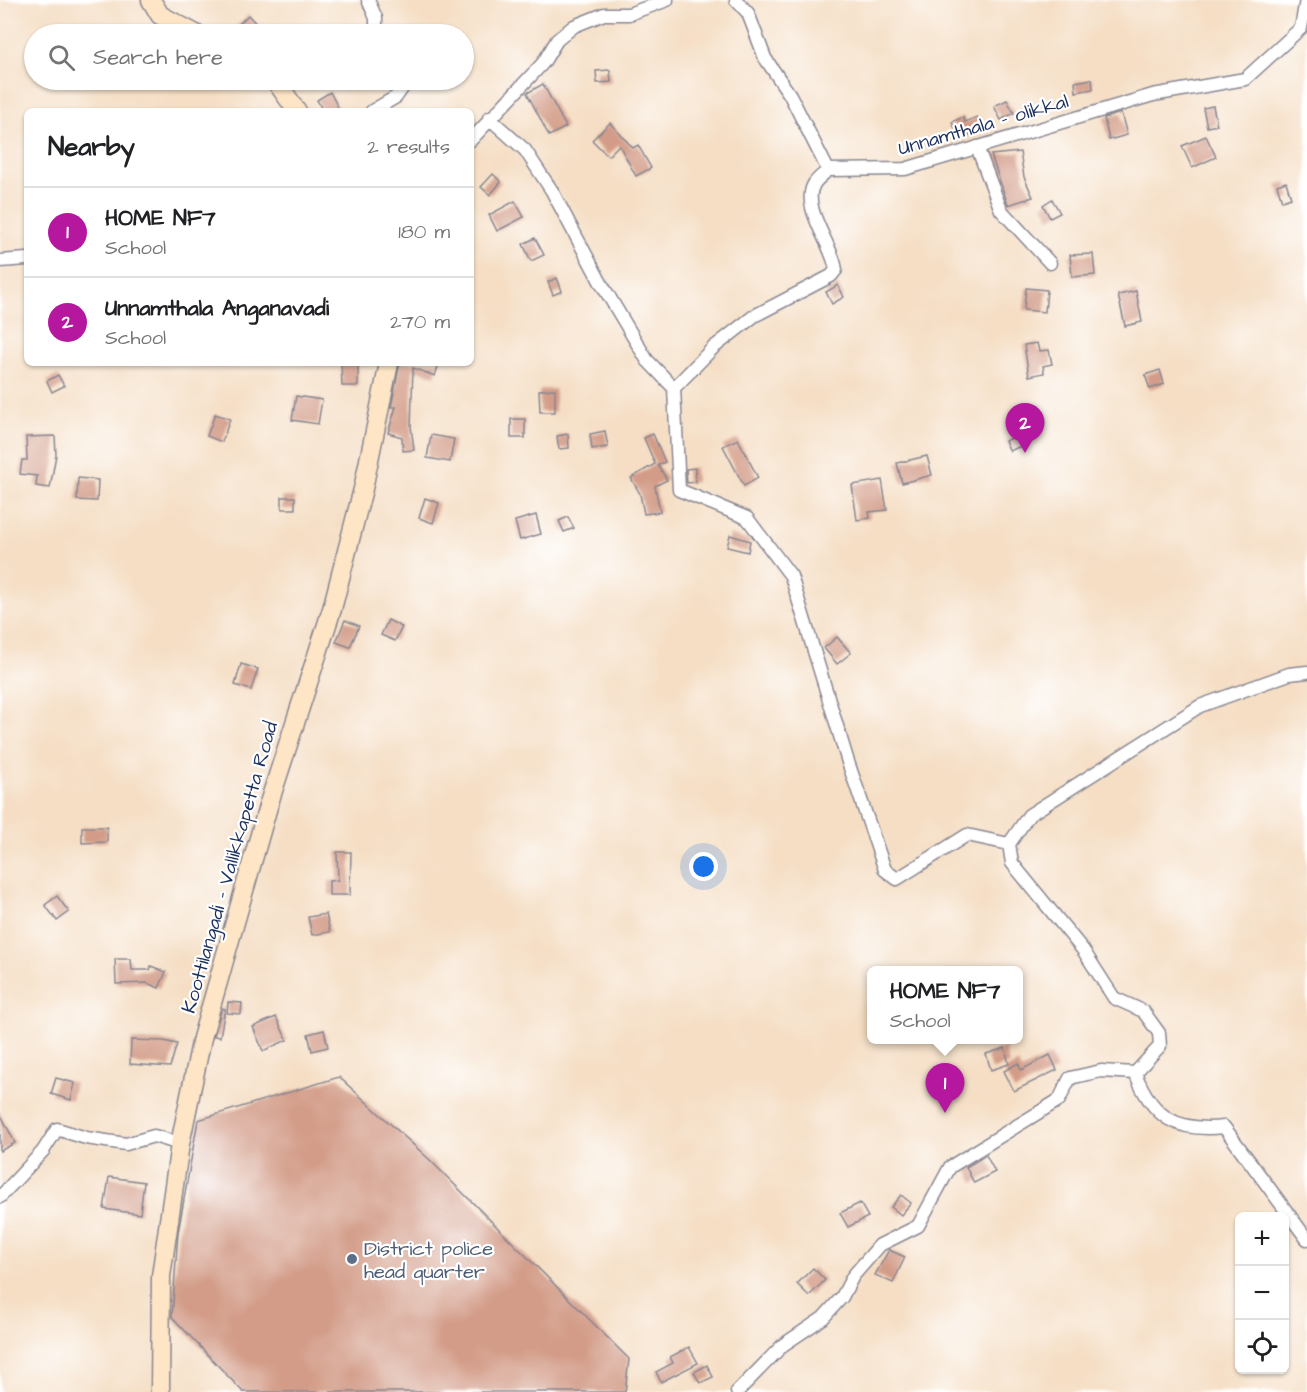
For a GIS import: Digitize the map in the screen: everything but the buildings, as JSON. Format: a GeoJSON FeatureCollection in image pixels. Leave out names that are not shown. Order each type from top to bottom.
{"type":"FeatureCollection","features":[{"type":"Feature","properties":{"kind":"main road"},"geometry":{"type":"LineString","coordinates":[[151,0],[160,15],[174,24]]}},
{"type":"Feature","properties":{"kind":"main road"},"geometry":{"type":"LineString","coordinates":[[282,90],[295,108]]}},
{"type":"Feature","properties":{"kind":"main road","name":"Koottilangadi - Vallikkapetta Road"},"geometry":{"type":"LineString","coordinates":[[160,1392],[161,1276],[180,1144],[202,1038],[269,803],[332,609],[363,489],[387,366]]}},
{"type":"Feature","properties":{"kind":"street"},"geometry":{"type":"LineString","coordinates":[[368,0],[376,18],[376,24]]}},
{"type":"Feature","properties":{"kind":"street"},"geometry":{"type":"LineString","coordinates":[[474,136],[543,63],[557,40],[574,26],[604,14],[629,14],[667,0]]}},
{"type":"Feature","properties":{"kind":"street"},"geometry":{"type":"LineString","coordinates":[[674,388],[713,348],[754,316],[831,276],[836,270],[812,204],[813,185],[828,170],[790,95],[765,58],[748,13],[736,0]]}},
{"type":"Feature","properties":{"kind":"street","name":"Unnamthala - olikkal"},"geometry":{"type":"LineString","coordinates":[[828,170],[905,169],[1153,95],[1245,79],[1301,28],[1306,0]]}},
{"type":"Feature","properties":{"kind":"street"},"geometry":{"type":"LineString","coordinates":[[377,108],[396,97],[401,90]]}},
{"type":"Feature","properties":{"kind":"street"},"geometry":{"type":"LineString","coordinates":[[489,118],[525,150],[552,191],[601,283],[647,360],[674,388],[679,490],[747,518],[791,576],[848,762],[885,870],[897,879],[967,836],[1009,844]]}},
{"type":"Feature","properties":{"kind":"street"},"geometry":{"type":"LineString","coordinates":[[977,147],[1001,210],[1050,263]]}},
{"type":"Feature","properties":{"kind":"street"},"geometry":{"type":"LineString","coordinates":[[0,261],[24,259]]}},
{"type":"Feature","properties":{"kind":"street"},"geometry":{"type":"LineString","coordinates":[[1135,1073],[1160,1046],[1159,1033],[1143,1011],[1114,998],[1083,950],[1012,863],[1009,844],[1029,815],[1200,706],[1289,674],[1307,672]]}},
{"type":"Feature","properties":{"kind":"street"},"geometry":{"type":"LineString","coordinates":[[738,1392],[783,1345],[823,1318],[842,1297],[854,1276],[880,1245],[918,1226],[950,1167],[1059,1100],[1070,1078],[1101,1071],[1135,1073]]}},
{"type":"Feature","properties":{"kind":"street"},"geometry":{"type":"LineString","coordinates":[[1135,1073],[1145,1097],[1167,1120],[1198,1130],[1224,1127],[1307,1239]]}},
{"type":"Feature","properties":{"kind":"street"},"geometry":{"type":"LineString","coordinates":[[0,1197],[43,1151],[57,1129],[86,1138],[126,1144],[154,1136],[180,1144]]}},
{"type":"Feature","properties":{"kind":"place","name":"Unnamthala Anganavadi"},"geometry":{"type":"Point","coordinates":[1025,453]}},
{"type":"Feature","properties":{"kind":"place","name":"HOME NF7"},"geometry":{"type":"Point","coordinates":[945,1113]}},
{"type":"Feature","properties":{"kind":"place","name":"District police head quarter"},"geometry":{"type":"Point","coordinates":[352,1259]}}]}
